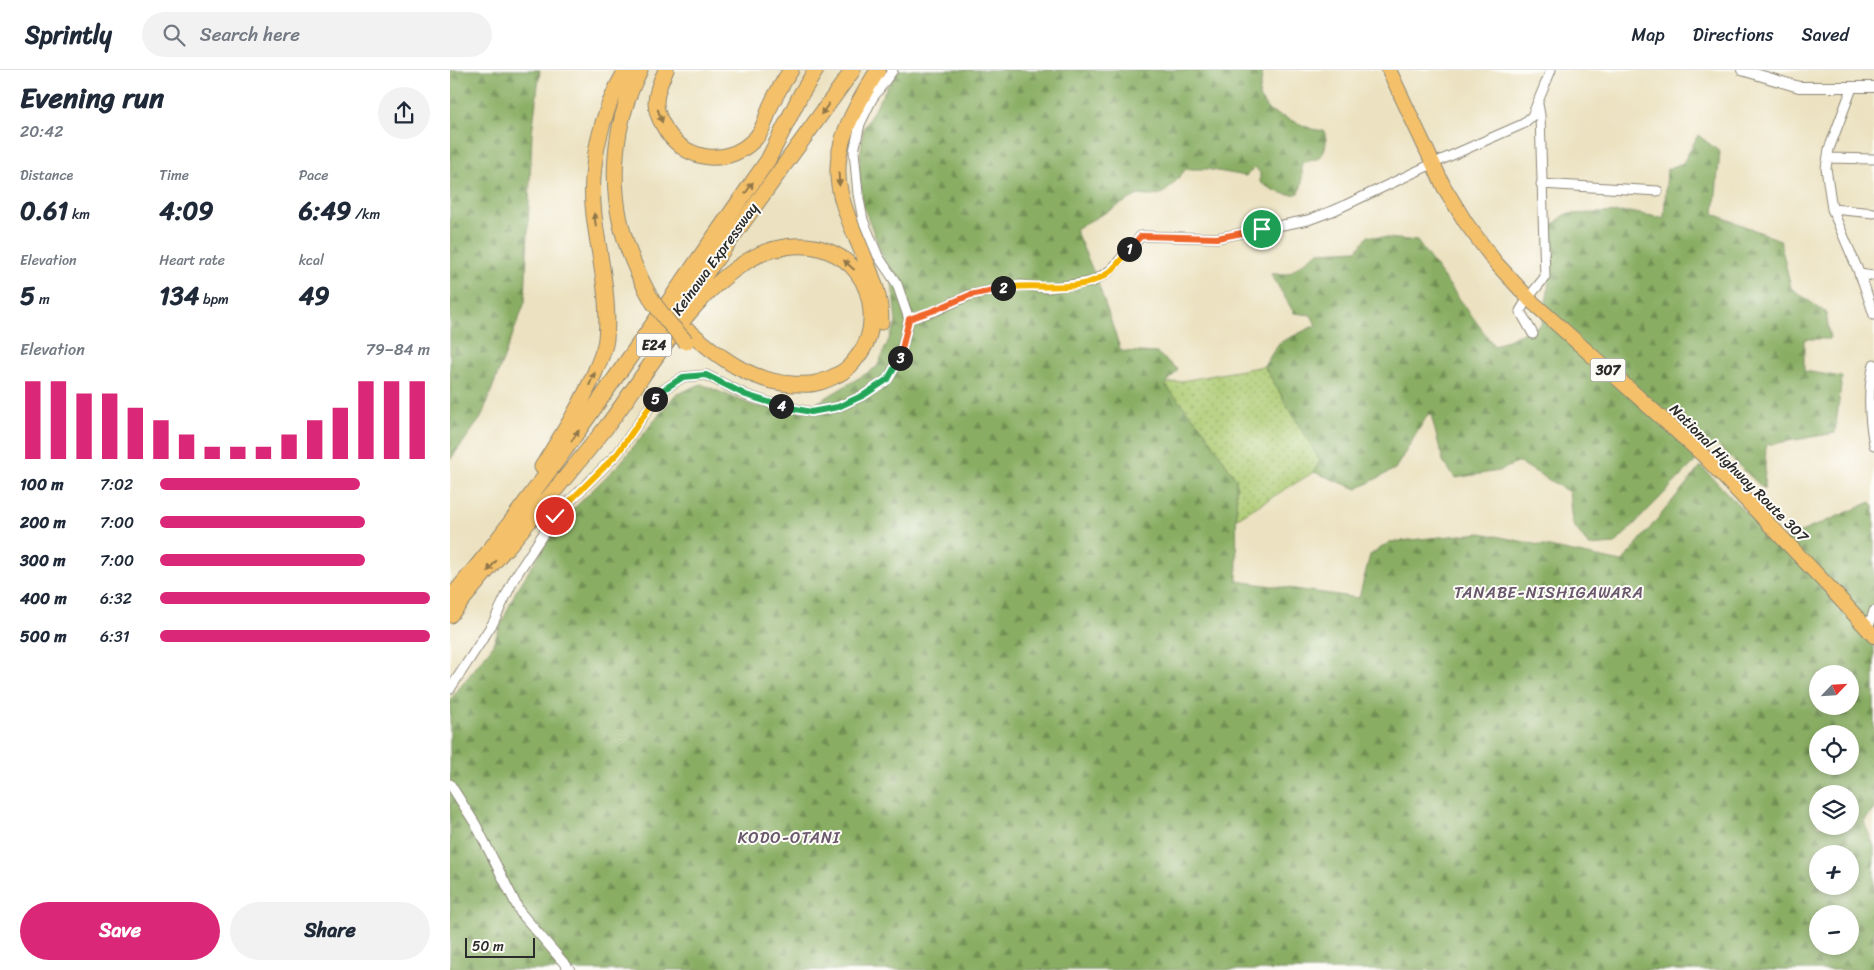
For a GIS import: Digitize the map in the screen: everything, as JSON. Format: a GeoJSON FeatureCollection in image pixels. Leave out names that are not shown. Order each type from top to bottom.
{"type":"FeatureCollection","features":[{"type":"Feature","properties":{"kind":"highway"},"geometry":{"type":"LineString","coordinates":[[486,555],[584,399],[606,341],[607,309],[605,280],[594,214],[592,179],[597,146],[607,111],[616,87],[626,70]]}},
{"type":"Feature","properties":{"kind":"highway"},"geometry":{"type":"LineString","coordinates":[[640,70],[625,107],[615,165],[618,216],[637,274],[656,298],[673,314],[688,337],[723,370],[757,388],[789,394],[820,392],[832,388],[854,374],[872,352],[878,338],[881,323],[881,302],[844,206],[838,171],[840,151],[846,128],[858,102],[878,70]]}},
{"type":"Feature","properties":{"kind":"highway"},"geometry":{"type":"LineString","coordinates":[[649,70],[634,109],[628,133],[625,152],[624,186],[627,216],[634,244],[651,281],[656,298]]}},
{"type":"Feature","properties":{"kind":"highway"},"geometry":{"type":"LineString","coordinates":[[666,70],[660,84],[656,103],[658,117],[677,144],[690,153],[714,158],[729,155],[743,149],[754,141],[791,70]]}},
{"type":"Feature","properties":{"kind":"highway","name":"Keinawa Expressway"},"geometry":{"type":"LineString","coordinates":[[450,599],[564,452],[768,160],[816,70]]}},
{"type":"Feature","properties":{"kind":"highway","name":"Keinawa Expressway"},"geometry":{"type":"LineString","coordinates":[[450,615],[505,550],[588,439],[720,252],[854,70]]}},
{"type":"Feature","properties":{"kind":"highway","name":"National Highway Route 307"},"geometry":{"type":"LineString","coordinates":[[1389,70],[1432,164],[1466,223],[1496,263],[1528,298],[1703,456],[1871,633]]}},
{"type":"Feature","properties":{"kind":"highway"},"geometry":{"type":"LineString","coordinates":[[505,550],[607,425],[670,337],[707,293],[719,281],[750,259],[771,249],[787,245],[816,246],[837,255],[847,262],[863,282],[870,303],[870,329],[867,342],[860,354],[842,373],[817,384],[782,384],[758,377],[728,363],[688,337]]}},
{"type":"Feature","properties":{"kind":"street"},"geometry":{"type":"LineString","coordinates":[[450,689],[493,623],[515,578],[555,516],[618,453],[660,392],[683,377],[706,375],[746,395],[780,406],[811,412],[838,407],[864,395],[888,379],[900,358],[909,319],[897,284],[878,256],[863,220],[858,194],[854,151],[860,124],[872,99],[893,70]]}},
{"type":"Feature","properties":{"kind":"street"},"geometry":{"type":"LineString","coordinates":[[909,319],[970,295],[1020,285],[1047,288],[1092,282],[1111,270],[1141,236],[1217,238],[1308,220],[1335,210],[1523,124],[1532,116],[1551,70]]}},
{"type":"Feature","properties":{"kind":"street"},"geometry":{"type":"LineString","coordinates":[[1742,70],[1799,87],[1874,87]]}},
{"type":"Feature","properties":{"kind":"street"},"geometry":{"type":"LineString","coordinates":[[1852,88],[1829,149],[1826,168],[1832,209],[1874,315]]}},
{"type":"Feature","properties":{"kind":"street"},"geometry":{"type":"LineString","coordinates":[[1533,334],[1520,311],[1545,277],[1540,115],[1538,104]]}},
{"type":"Feature","properties":{"kind":"street"},"geometry":{"type":"LineString","coordinates":[[1828,158],[1874,159]]}},
{"type":"Feature","properties":{"kind":"street"},"geometry":{"type":"LineString","coordinates":[[1541,184],[1658,191]]}},
{"type":"Feature","properties":{"kind":"street"},"geometry":{"type":"LineString","coordinates":[[1832,209],[1874,213]]}},
{"type":"Feature","properties":{"kind":"street"},"geometry":{"type":"LineString","coordinates":[[1859,274],[1874,276]]}},
{"type":"Feature","properties":{"kind":"street"},"geometry":{"type":"LineString","coordinates":[[1874,364],[1868,402],[1874,445]]}},
{"type":"Feature","properties":{"kind":"street"},"geometry":{"type":"LineString","coordinates":[[1871,633],[1874,611]]}},
{"type":"Feature","properties":{"kind":"street"},"geometry":{"type":"LineString","coordinates":[[450,784],[476,825],[520,912],[570,970]]}},
{"type":"Feature","properties":{"kind":"green space"},"geometry":{"type":"Polygon","coordinates":[[[450,70],[540,70],[532,133],[525,302],[481,418],[450,460],[450,70]]]}},
{"type":"Feature","properties":{"kind":"green space"},"geometry":{"type":"Polygon","coordinates":[[[899,70],[1263,70],[1259,97],[1269,111],[1312,129],[1324,131],[1326,145],[1320,158],[1302,163],[1302,183],[1299,193],[1284,194],[1268,187],[1260,182],[1260,173],[1255,167],[1246,176],[1206,169],[1186,169],[1161,194],[1155,196],[1138,195],[1075,229],[1097,280],[1121,351],[1157,353],[1178,370],[1165,385],[1204,430],[1236,479],[1237,581],[1359,598],[1370,555],[1390,542],[1481,533],[1622,562],[1701,466],[1775,543],[1871,502],[1874,506],[1874,809],[1864,822],[1874,846],[1874,970],[450,970],[450,700],[491,648],[515,593],[559,523],[621,462],[675,395],[701,384],[754,406],[802,412],[877,367],[896,323],[892,281],[863,205],[859,169],[863,129],[899,70]]]}},
{"type":"Feature","properties":{"kind":"green space"},"geometry":{"type":"Polygon","coordinates":[[[1698,135],[1720,152],[1714,214],[1780,240],[1791,288],[1826,313],[1830,339],[1804,339],[1804,371],[1842,377],[1835,433],[1766,445],[1764,489],[1714,442],[1615,544],[1589,546],[1572,523],[1569,492],[1519,462],[1499,471],[1455,478],[1443,461],[1430,411],[1395,469],[1357,489],[1314,472],[1320,460],[1264,366],[1279,343],[1316,325],[1311,315],[1294,313],[1271,274],[1288,274],[1318,252],[1357,250],[1368,236],[1417,241],[1494,346],[1541,325],[1548,291],[1550,227],[1566,214],[1629,212],[1664,218],[1667,169],[1683,163],[1698,135]]]}},
{"type":"Feature","properties":{"kind":"green space"},"geometry":{"type":"Polygon","coordinates":[[[1264,366],[1320,460],[1314,472],[1236,519],[1236,479],[1165,384],[1264,366]]]}},
{"type":"Feature","properties":{"kind":"district","name":"TANABE-NISHIGAWARA"},"geometry":{"type":"Point","coordinates":[1549,592]}},
{"type":"Feature","properties":{"kind":"district","name":"KODO-OTANI"},"geometry":{"type":"Point","coordinates":[789,837]}},
{"type":"Feature","properties":{"kind":"route"},"geometry":{"type":"LineString","coordinates":[[555,516],[618,453],[660,392],[683,377],[706,375],[746,395],[780,406],[811,412],[838,407],[864,395],[888,379],[900,358],[909,319],[970,295],[1020,285],[1047,288],[1092,282],[1111,270],[1141,236],[1217,238],[1262,229]]}}]}
